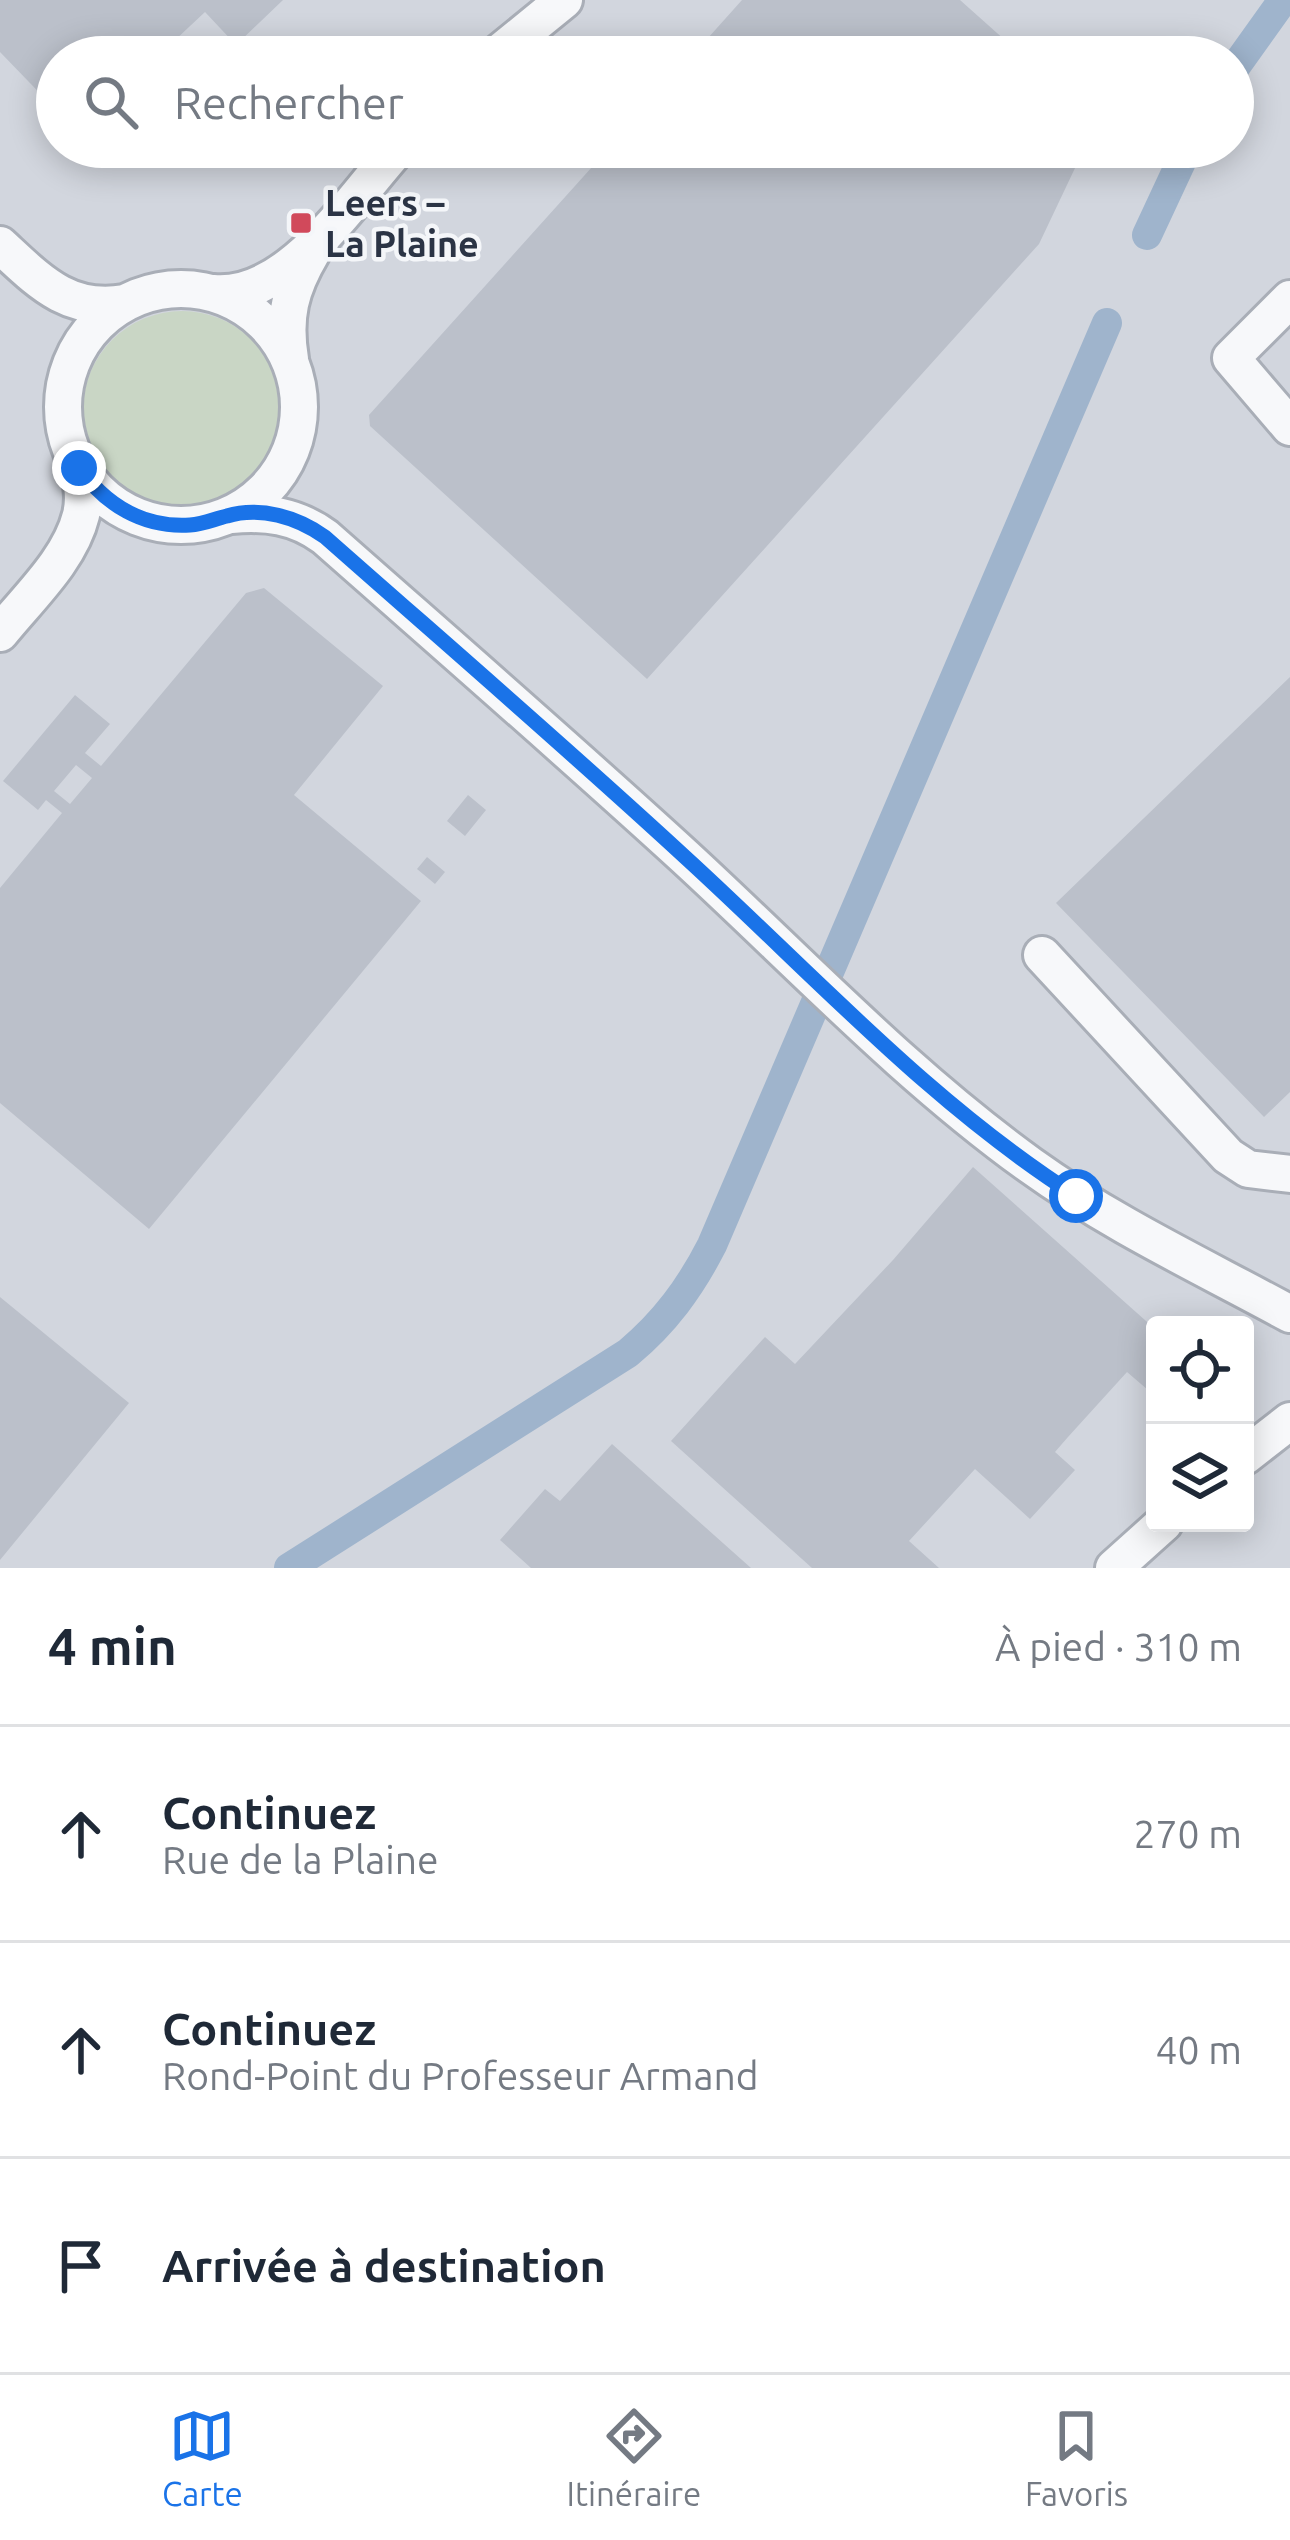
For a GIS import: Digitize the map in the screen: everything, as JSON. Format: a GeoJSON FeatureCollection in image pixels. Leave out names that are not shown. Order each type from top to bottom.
{"type":"FeatureCollection","features":[{"type":"Feature","properties":{"kind":"street"},"geometry":{"type":"LineString","coordinates":[[519,36],[563,0]]}},
{"type":"Feature","properties":{"kind":"street"},"geometry":{"type":"LineString","coordinates":[[154,523],[119,508],[91,484],[71,452],[63,417],[65,382],[87,336],[111,312],[142,296],[177,290],[243,292],[263,284],[319,240],[381,168]]}},
{"type":"Feature","properties":{"kind":"street"},"geometry":{"type":"LineString","coordinates":[[319,240],[288,306],[286,333],[299,402],[297,488],[310,519],[325,537],[685,857],[967,1117],[1051,1180],[1128,1228],[1290,1314]]}},
{"type":"Feature","properties":{"kind":"street"},"geometry":{"type":"LineString","coordinates":[[0,245],[41,282],[76,302],[93,307],[125,303]]}},
{"type":"Feature","properties":{"kind":"street"},"geometry":{"type":"LineString","coordinates":[[41,282],[65,322],[71,365]]}},
{"type":"Feature","properties":{"kind":"street"},"geometry":{"type":"LineString","coordinates":[[213,293],[260,319],[291,363]]}},
{"type":"Feature","properties":{"kind":"street"},"geometry":{"type":"LineString","coordinates":[[1290,299],[1231,358],[1290,427]]}},
{"type":"Feature","properties":{"kind":"street"},"geometry":{"type":"LineString","coordinates":[[231,514],[264,492],[295,441]]}},
{"type":"Feature","properties":{"kind":"street"},"geometry":{"type":"LineString","coordinates":[[0,633],[67,548],[82,515],[79,468]]}},
{"type":"Feature","properties":{"kind":"street"},"geometry":{"type":"LineString","coordinates":[[48,575],[86,538],[105,526],[131,520],[194,525],[254,513],[291,518],[325,537]]}},
{"type":"Feature","properties":{"kind":"street"},"geometry":{"type":"LineString","coordinates":[[1042,955],[1228,1156],[1248,1169],[1290,1174]]}},
{"type":"Feature","properties":{"kind":"street"},"geometry":{"type":"LineString","coordinates":[[1254,1449],[1290,1421]]}},
{"type":"Feature","properties":{"kind":"street"},"geometry":{"type":"LineString","coordinates":[[1114,1568],[1154,1532]]}},
{"type":"Feature","properties":{"kind":"shaded area"},"geometry":{"type":"Polygon","coordinates":[[[0,0],[1290,0],[1290,1568],[0,1568],[0,0]]]}},
{"type":"Feature","properties":{"kind":"green space"},"geometry":{"type":"Polygon","coordinates":[[[182,311],[220,318],[252,340],[274,372],[281,410],[274,448],[252,480],[220,502],[182,509],[144,502],[112,480],[90,448],[83,410],[90,372],[112,340],[144,318],[182,311]]]}},
{"type":"Feature","properties":{"kind":"building"},"geometry":{"type":"Polygon","coordinates":[[[0,0],[283,0],[245,36],[228,36],[205,12],[179,36],[36,36],[36,89],[0,52],[0,0]]]}},
{"type":"Feature","properties":{"kind":"building"},"geometry":{"type":"Polygon","coordinates":[[[742,0],[960,0],[1000,36],[710,36],[742,0]]]}},
{"type":"Feature","properties":{"kind":"building"},"geometry":{"type":"Polygon","coordinates":[[[591,168],[1075,168],[1039,244],[647,679],[370,426],[369,415],[591,168]]]}},
{"type":"Feature","properties":{"kind":"building"},"geometry":{"type":"Polygon","coordinates":[[[264,588],[383,686],[294,795],[421,901],[149,1229],[0,1103],[0,888],[62,813],[46,800],[38,810],[3,781],[75,695],[110,724],[85,753],[101,766],[246,593],[264,588]],[[76,765],[54,791],[70,804],[92,778],[76,765]]]}},
{"type":"Feature","properties":{"kind":"building"},"geometry":{"type":"Polygon","coordinates":[[[1290,677],[1290,1092],[1264,1117],[1056,903],[1290,677]]]}},
{"type":"Feature","properties":{"kind":"building"},"geometry":{"type":"Polygon","coordinates":[[[468,795],[486,810],[465,836],[447,821],[468,795]]]}},
{"type":"Feature","properties":{"kind":"building"},"geometry":{"type":"Polygon","coordinates":[[[427,857],[445,872],[435,884],[417,869],[427,857]]]}},
{"type":"Feature","properties":{"kind":"building"},"geometry":{"type":"Polygon","coordinates":[[[973,1167],[1146,1321],[1146,1388],[1127,1372],[1068,1437],[1055,1452],[1075,1470],[1030,1519],[975,1469],[909,1541],[939,1568],[812,1568],[671,1441],[765,1337],[795,1364],[973,1167]]]}},
{"type":"Feature","properties":{"kind":"building"},"geometry":{"type":"Polygon","coordinates":[[[0,1297],[129,1403],[0,1560],[0,1297]]]}},
{"type":"Feature","properties":{"kind":"building"},"geometry":{"type":"Polygon","coordinates":[[[612,1444],[751,1568],[531,1568],[500,1540],[545,1489],[560,1501],[612,1444]]]}},
{"type":"Feature","properties":{"kind":"waterway"},"geometry":{"type":"LineString","coordinates":[[1254,41],[1283,0]]}},
{"type":"Feature","properties":{"kind":"waterway"},"geometry":{"type":"LineString","coordinates":[[1147,235],[1178,168]]}},
{"type":"Feature","properties":{"kind":"waterway"},"geometry":{"type":"LineString","coordinates":[[289,1568],[628,1353],[686,1290],[712,1245],[1107,323]]}},
{"type":"Feature","properties":{"kind":"place","name":"Leers – La Plaine"},"geometry":{"type":"Point","coordinates":[301,223]}},
{"type":"Feature","properties":{"kind":"route"},"geometry":{"type":"LineString","coordinates":[[79,468],[119,508],[154,523],[194,525],[231,514],[274,514],[325,537],[685,857],[941,1095],[1076,1196]]}}]}
